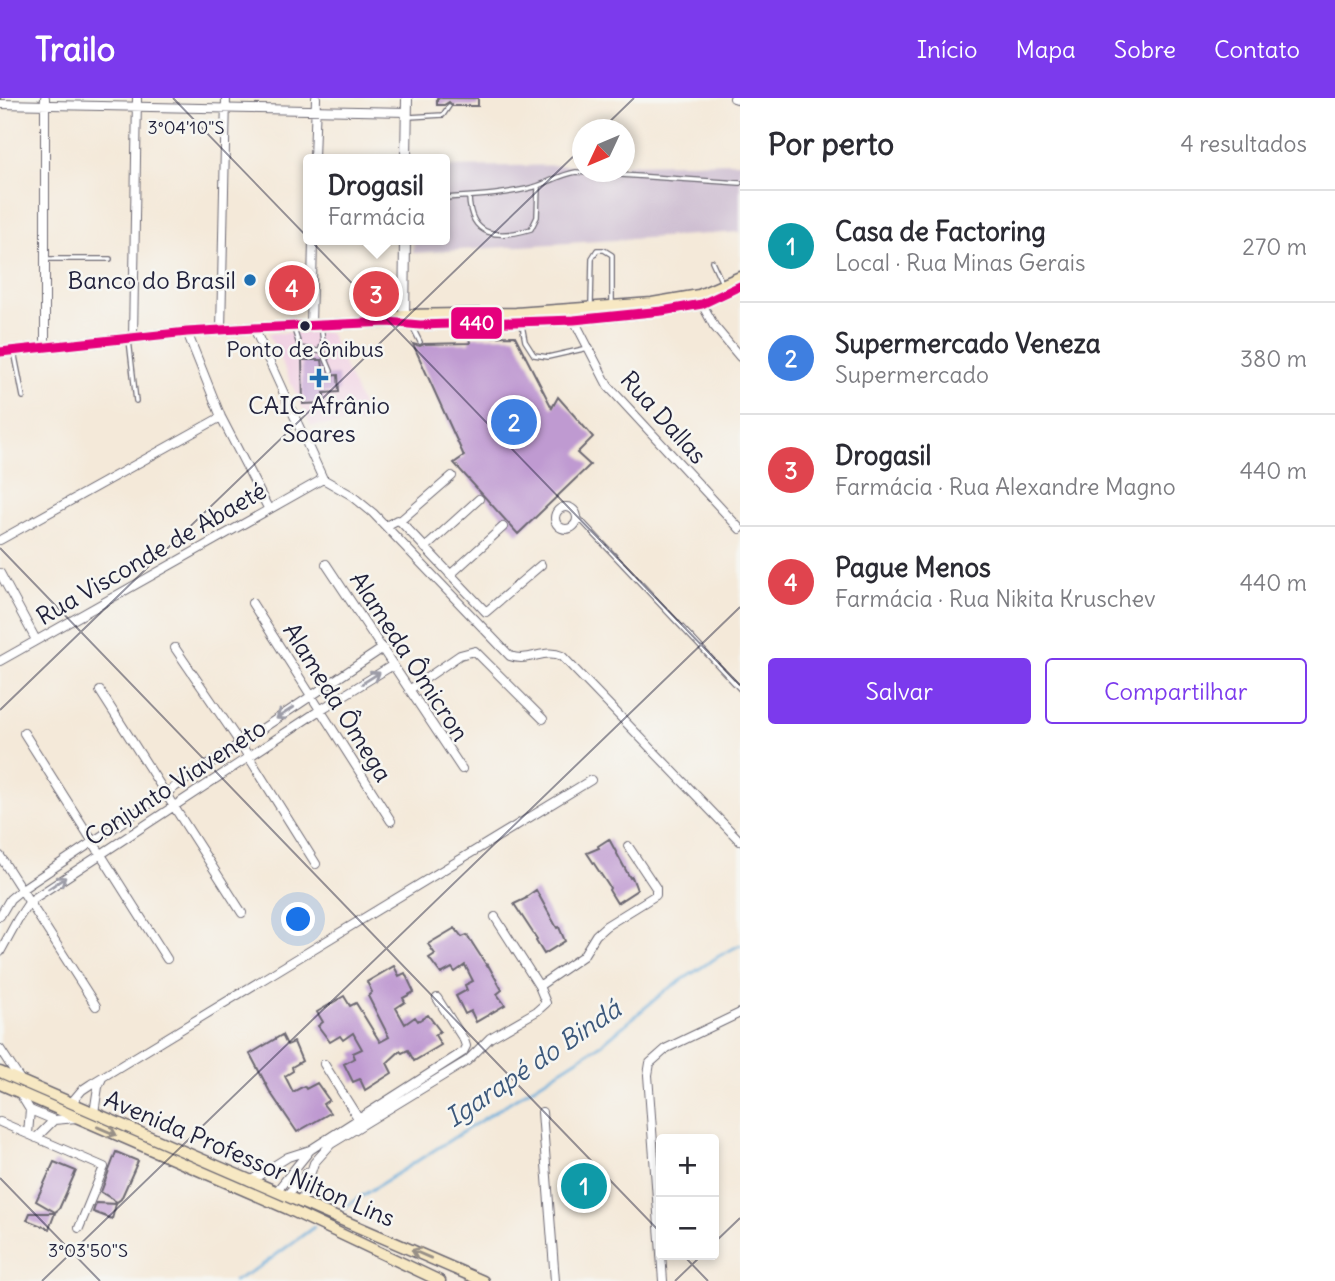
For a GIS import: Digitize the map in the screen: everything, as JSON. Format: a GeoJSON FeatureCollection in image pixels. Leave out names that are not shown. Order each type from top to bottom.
{"type":"FeatureCollection","features":[{"type":"Feature","properties":{"kind":"main road"},"geometry":{"type":"LineString","coordinates":[[406,322],[652,303],[699,295],[740,276]]}},
{"type":"Feature","properties":{"kind":"main road"},"geometry":{"type":"LineString","coordinates":[[0,352],[187,332],[254,328],[388,322],[574,320],[702,304],[740,286]]}},
{"type":"Feature","properties":{"kind":"main road","name":"Avenida Professor Nilton Lins"},"geometry":{"type":"LineString","coordinates":[[0,1072],[77,1118],[312,1220],[440,1281]]}},
{"type":"Feature","properties":{"kind":"main road","name":"Avenida Professor Nilton Lins"},"geometry":{"type":"LineString","coordinates":[[0,1084],[20,1086],[71,1103],[484,1281]]}},
{"type":"Feature","properties":{"kind":"street"},"geometry":{"type":"LineString","coordinates":[[221,330],[226,98]]}},
{"type":"Feature","properties":{"kind":"street"},"geometry":{"type":"LineString","coordinates":[[314,154],[316,98]]}},
{"type":"Feature","properties":{"kind":"street"},"geometry":{"type":"LineString","coordinates":[[406,154],[407,98]]}},
{"type":"Feature","properties":{"kind":"street"},"geometry":{"type":"LineString","coordinates":[[734,98],[740,100]]}},
{"type":"Feature","properties":{"kind":"street"},"geometry":{"type":"LineString","coordinates":[[45,102],[45,348]]}},
{"type":"Feature","properties":{"kind":"street"},"geometry":{"type":"LineString","coordinates":[[131,338],[137,102]]}},
{"type":"Feature","properties":{"kind":"street"},"geometry":{"type":"LineString","coordinates":[[0,104],[137,102],[225,109],[315,109],[407,115]]}},
{"type":"Feature","properties":{"kind":"street"},"geometry":{"type":"LineString","coordinates":[[313,245],[316,326]]}},
{"type":"Feature","properties":{"kind":"street"},"geometry":{"type":"LineString","coordinates":[[405,245],[406,322]]}},
{"type":"Feature","properties":{"kind":"street"},"geometry":{"type":"LineString","coordinates":[[702,304],[714,326],[740,357]]}},
{"type":"Feature","properties":{"kind":"street","name":"Rua Dallas"},"geometry":{"type":"LineString","coordinates":[[574,320],[600,375],[613,392],[740,529]]}},
{"type":"Feature","properties":{"kind":"street"},"geometry":{"type":"LineString","coordinates":[[254,328],[323,479],[351,495],[386,526],[510,656],[517,658],[548,652],[562,656],[740,841]]}},
{"type":"Feature","properties":{"kind":"street"},"geometry":{"type":"LineString","coordinates":[[187,332],[220,416],[268,508]]}},
{"type":"Feature","properties":{"kind":"street"},"geometry":{"type":"LineString","coordinates":[[0,540],[220,416]]}},
{"type":"Feature","properties":{"kind":"street"},"geometry":{"type":"LineString","coordinates":[[386,526],[400,521],[452,476]]}},
{"type":"Feature","properties":{"kind":"street","name":"Rua Visconde de Abaeté"},"geometry":{"type":"LineString","coordinates":[[0,661],[323,479]]}},
{"type":"Feature","properties":{"kind":"street"},"geometry":{"type":"LineString","coordinates":[[425,548],[479,499]]}},
{"type":"Feature","properties":{"kind":"street"},"geometry":{"type":"LineString","coordinates":[[400,521],[486,612],[541,565]]}},
{"type":"Feature","properties":{"kind":"street"},"geometry":{"type":"LineString","coordinates":[[450,575],[503,527]]}},
{"type":"Feature","properties":{"kind":"street","name":"Alameda Ômicron"},"geometry":{"type":"LineString","coordinates":[[326,564],[462,769]]}},
{"type":"Feature","properties":{"kind":"street"},"geometry":{"type":"LineString","coordinates":[[0,573],[36,640]]}},
{"type":"Feature","properties":{"kind":"street","name":"Alameda Ômega"},"geometry":{"type":"LineString","coordinates":[[252,603],[391,821]]}},
{"type":"Feature","properties":{"kind":"street"},"geometry":{"type":"LineString","coordinates":[[175,648],[240,743],[316,864]]}},
{"type":"Feature","properties":{"kind":"street"},"geometry":{"type":"LineString","coordinates":[[0,916],[10,899],[22,888],[383,649]]}},
{"type":"Feature","properties":{"kind":"street"},"geometry":{"type":"LineString","coordinates":[[409,690],[460,655],[478,652],[543,719]]}},
{"type":"Feature","properties":{"kind":"street","name":"Conjunto Viaveneto"},"geometry":{"type":"LineString","coordinates":[[0,953],[2,942],[30,901],[248,756],[393,664]]}},
{"type":"Feature","properties":{"kind":"street"},"geometry":{"type":"LineString","coordinates":[[100,691],[242,913]]}},
{"type":"Feature","properties":{"kind":"street"},"geometry":{"type":"LineString","coordinates":[[24,733],[167,959]]}},
{"type":"Feature","properties":{"kind":"street"},"geometry":{"type":"LineString","coordinates":[[71,1103],[82,1090],[591,780]]}},
{"type":"Feature","properties":{"kind":"street"},"geometry":{"type":"LineString","coordinates":[[539,986],[583,956],[596,935],[606,926],[656,895],[656,888],[628,846]]}},
{"type":"Feature","properties":{"kind":"street"},"geometry":{"type":"LineString","coordinates":[[0,856],[96,1006]]}},
{"type":"Feature","properties":{"kind":"street"},"geometry":{"type":"LineString","coordinates":[[281,1194],[310,1170],[322,1153],[338,1139],[467,1061],[490,1038],[546,1003],[539,986],[495,917]]}},
{"type":"Feature","properties":{"kind":"street"},"geometry":{"type":"LineString","coordinates":[[250,1181],[288,1157],[310,1150],[463,1052],[466,1046],[464,1040],[438,998]]}},
{"type":"Feature","properties":{"kind":"street"},"geometry":{"type":"LineString","coordinates":[[663,1281],[648,1075],[650,1063],[667,1048],[740,1013]]}},
{"type":"Feature","properties":{"kind":"street"},"geometry":{"type":"LineString","coordinates":[[0,1049],[30,1110],[32,1136]]}},
{"type":"Feature","properties":{"kind":"street"},"geometry":{"type":"LineString","coordinates":[[324,1063],[358,1118]]}},
{"type":"Feature","properties":{"kind":"street"},"geometry":{"type":"LineString","coordinates":[[94,1113],[102,1079]]}},
{"type":"Feature","properties":{"kind":"street"},"geometry":{"type":"LineString","coordinates":[[30,1110],[54,1120],[77,1118]]}},
{"type":"Feature","properties":{"kind":"street"},"geometry":{"type":"LineString","coordinates":[[542,1112],[555,1281]]}},
{"type":"Feature","properties":{"kind":"street"},"geometry":{"type":"LineString","coordinates":[[32,1136],[54,1120]]}},
{"type":"Feature","properties":{"kind":"street"},"geometry":{"type":"LineString","coordinates":[[0,1122],[104,1167],[79,1228]]}},
{"type":"Feature","properties":{"kind":"street"},"geometry":{"type":"LineString","coordinates":[[281,1194],[310,1150]]}},
{"type":"Feature","properties":{"kind":"street"},"geometry":{"type":"LineString","coordinates":[[301,1203],[310,1170]]}},
{"type":"Feature","properties":{"kind":"lane"},"geometry":{"type":"LineString","coordinates":[[407,115],[443,115],[449,106]]}},
{"type":"Feature","properties":{"kind":"lane"},"geometry":{"type":"LineString","coordinates":[[450,198],[502,194],[538,186],[558,176],[576,172],[740,183]]}},
{"type":"Feature","properties":{"kind":"lane"},"geometry":{"type":"LineString","coordinates":[[469,196],[470,211],[478,226],[485,232],[512,235],[531,229],[537,217],[538,186]]}},
{"type":"Feature","properties":{"kind":"lane"},"geometry":{"type":"LineString","coordinates":[[591,307],[592,258],[597,250],[604,250],[612,255],[612,306]]}},
{"type":"Feature","properties":{"kind":"lane"},"geometry":{"type":"LineString","coordinates":[[45,259],[110,259]]}},
{"type":"Feature","properties":{"kind":"lane"},"geometry":{"type":"LineString","coordinates":[[712,261],[723,285]]}},
{"type":"Feature","properties":{"kind":"lane"},"geometry":{"type":"LineString","coordinates":[[406,322],[420,342]]}},
{"type":"Feature","properties":{"kind":"lane"},"geometry":{"type":"LineString","coordinates":[[521,322],[525,341],[534,355],[548,357],[587,348]]}},
{"type":"Feature","properties":{"kind":"lane"},"geometry":{"type":"LineString","coordinates":[[316,326],[323,342],[320,351]]}},
{"type":"Feature","properties":{"kind":"lane"},"geometry":{"type":"LineString","coordinates":[[294,327],[300,348],[320,351],[326,357],[331,371]]}},
{"type":"Feature","properties":{"kind":"lane"},"geometry":{"type":"LineString","coordinates":[[131,338],[136,401]]}},
{"type":"Feature","properties":{"kind":"lane"},"geometry":{"type":"LineString","coordinates":[[14,350],[23,397]]}},
{"type":"Feature","properties":{"kind":"lane"},"geometry":{"type":"LineString","coordinates":[[577,516],[740,689]]}},
{"type":"Feature","properties":{"kind":"shaded area"},"geometry":{"type":"Polygon","coordinates":[[[740,162],[740,232],[413,253],[414,245],[450,245],[450,167],[572,165],[572,182],[635,182],[635,164],[740,162]]]}},
{"type":"Feature","properties":{"kind":"shaded area","name":"CAIC Afrânio Soares"},"geometry":{"type":"Polygon","coordinates":[[[329,332],[370,423],[311,426],[268,333],[329,332]]]}},
{"type":"Feature","properties":{"kind":"building"},"geometry":{"type":"Polygon","coordinates":[[[437,98],[478,98],[478,106],[453,106],[449,102],[437,105],[437,98]]]}},
{"type":"Feature","properties":{"kind":"building"},"geometry":{"type":"Polygon","coordinates":[[[515,336],[552,408],[558,397],[593,437],[577,453],[590,465],[518,534],[454,463],[464,456],[413,344],[420,346],[470,343],[469,337],[515,336]]]}},
{"type":"Feature","properties":{"kind":"building"},"geometry":{"type":"Polygon","coordinates":[[[302,360],[322,360],[324,376],[338,375],[339,392],[324,393],[324,403],[303,404],[302,360]]]}},
{"type":"Feature","properties":{"kind":"building"},"geometry":{"type":"Polygon","coordinates":[[[609,839],[637,890],[617,903],[587,853],[599,848],[598,846],[609,839]]]}},
{"type":"Feature","properties":{"kind":"building"},"geometry":{"type":"Polygon","coordinates":[[[536,890],[565,941],[544,954],[514,904],[536,890]]]}},
{"type":"Feature","properties":{"kind":"building"},"geometry":{"type":"Polygon","coordinates":[[[455,928],[462,937],[467,935],[502,990],[497,994],[505,1005],[476,1022],[471,1011],[465,1014],[456,996],[467,990],[465,985],[473,981],[465,965],[455,972],[452,968],[441,974],[429,958],[435,954],[428,944],[455,928]]]}},
{"type":"Feature","properties":{"kind":"building"},"geometry":{"type":"Polygon","coordinates":[[[394,966],[399,976],[405,973],[414,992],[403,998],[405,1002],[396,1008],[405,1024],[415,1017],[418,1021],[428,1015],[440,1031],[435,1035],[441,1045],[414,1061],[408,1050],[402,1053],[400,1051],[387,1063],[392,1073],[365,1090],[360,1079],[353,1082],[344,1064],[355,1058],[353,1053],[362,1049],[353,1033],[343,1040],[340,1036],[330,1042],[318,1026],[323,1022],[317,1012],[344,996],[350,1006],[356,1003],[380,1042],[389,1037],[368,996],[372,992],[367,982],[394,966]]]}},
{"type":"Feature","properties":{"kind":"building"},"geometry":{"type":"Polygon","coordinates":[[[282,1035],[287,1045],[294,1042],[302,1061],[292,1067],[293,1071],[285,1076],[293,1092],[317,1083],[329,1100],[323,1104],[330,1113],[297,1132],[270,1092],[250,1054],[282,1035]]]}},
{"type":"Feature","properties":{"kind":"building"},"geometry":{"type":"Polygon","coordinates":[[[116,1152],[138,1161],[121,1199],[117,1202],[101,1192],[116,1152]]]}},
{"type":"Feature","properties":{"kind":"building"},"geometry":{"type":"Polygon","coordinates":[[[54,1162],[76,1171],[59,1209],[55,1212],[36,1201],[54,1162]]]}},
{"type":"Feature","properties":{"kind":"building"},"geometry":{"type":"Polygon","coordinates":[[[603,1176],[604,1194],[565,1197],[564,1179],[603,1176]]]}},
{"type":"Feature","properties":{"kind":"building"},"geometry":{"type":"Polygon","coordinates":[[[96,1203],[116,1204],[112,1219],[93,1212],[96,1203]]]}},
{"type":"Feature","properties":{"kind":"building"},"geometry":{"type":"Polygon","coordinates":[[[30,1213],[55,1213],[49,1229],[27,1220],[30,1213]]]}},
{"type":"Feature","properties":{"kind":"waterway","name":"Igarapé do Bindá"},"geometry":{"type":"LineString","coordinates":[[343,1208],[603,1043],[665,991],[740,945]]}},
{"type":"Feature","properties":{"kind":"waterway","name":"Igarapé do Bindá"},"geometry":{"type":"LineString","coordinates":[[234,1281],[261,1266],[314,1227]]}},
{"type":"Feature","properties":{"kind":"transit line","name":"440"},"geometry":{"type":"LineString","coordinates":[[0,352],[187,332],[254,328],[388,322],[420,325],[574,320],[702,304],[740,286]]}},
{"type":"Feature","properties":{"kind":"place","name":"Banco do Brasil"},"geometry":{"type":"Point","coordinates":[250,280]}},
{"type":"Feature","properties":{"kind":"place","name":"Pague Menos"},"geometry":{"type":"Point","coordinates":[292,288]}},
{"type":"Feature","properties":{"kind":"place","name":"Drogasil"},"geometry":{"type":"Point","coordinates":[376,294]}},
{"type":"Feature","properties":{"kind":"place","name":"Ponto de ônibus"},"geometry":{"type":"Point","coordinates":[305,326]}},
{"type":"Feature","properties":{"kind":"place","name":"CAIC Afrânio Soares"},"geometry":{"type":"Point","coordinates":[319,378]}},
{"type":"Feature","properties":{"kind":"place","name":"Supermercado Veneza"},"geometry":{"type":"Point","coordinates":[514,422]}},
{"type":"Feature","properties":{"kind":"place","name":"Casa de Factoring"},"geometry":{"type":"Point","coordinates":[584,1186]}}]}
